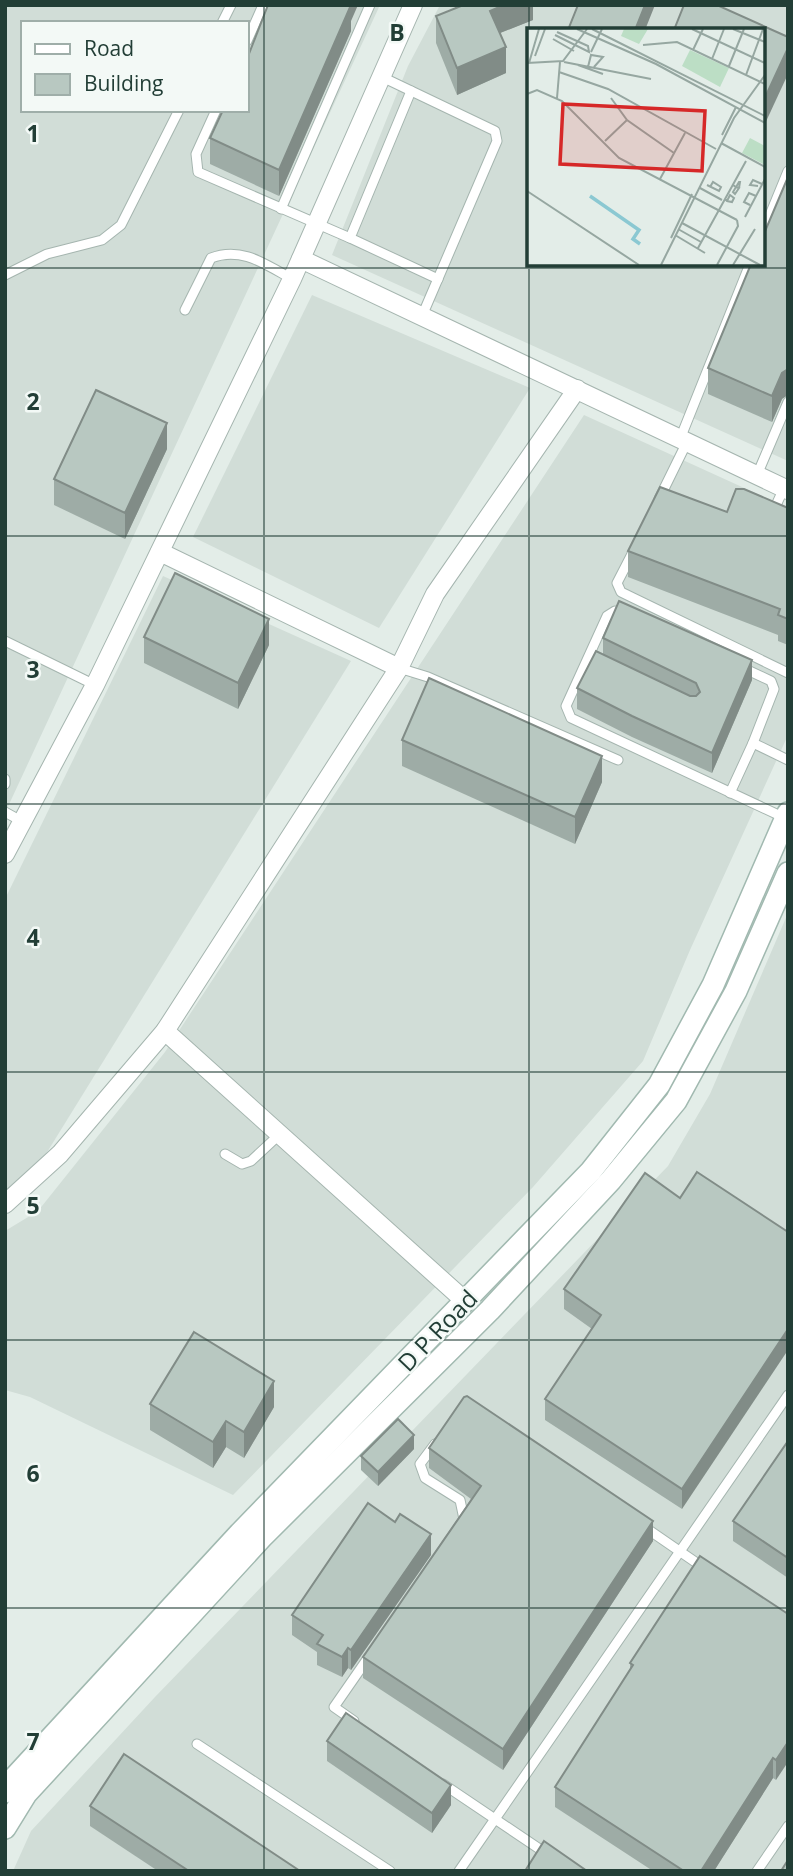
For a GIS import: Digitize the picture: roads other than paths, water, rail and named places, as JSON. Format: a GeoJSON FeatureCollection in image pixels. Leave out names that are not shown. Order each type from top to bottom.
{"type":"FeatureCollection","features":[{"type":"Feature","properties":{"kind":"street"},"geometry":{"type":"LineString","coordinates":[[5,854],[95,685],[318,225],[413,5]]}},
{"type":"Feature","properties":{"kind":"street"},"geometry":{"type":"LineString","coordinates":[[301,259],[786,489]]}},
{"type":"Feature","properties":{"kind":"street"},"geometry":{"type":"LineString","coordinates":[[5,1204],[60,1154],[166,1031],[399,668],[435,594],[577,389]]}},
{"type":"Feature","properties":{"kind":"street"},"geometry":{"type":"LineString","coordinates":[[160,552],[399,668]]}},
{"type":"Feature","properties":{"kind":"street","name":"D P Road"},"geometry":{"type":"LineString","coordinates":[[5,1828],[26,1794],[247,1540],[416,1351],[591,1171],[659,1085],[720,969],[786,816]]}},
{"type":"Feature","properties":{"kind":"street","name":"D P Road"},"geometry":{"type":"LineString","coordinates":[[5,1792],[13,1779],[247,1540],[432,1368],[490,1310],[611,1180],[676,1101],[741,977],[788,873]]}},
{"type":"Feature","properties":{"kind":"street"},"geometry":{"type":"LineString","coordinates":[[720,969],[741,977]]}},
{"type":"Feature","properties":{"kind":"street"},"geometry":{"type":"LineString","coordinates":[[166,1031],[465,1301]]}},
{"type":"Feature","properties":{"kind":"street"},"geometry":{"type":"LineString","coordinates":[[638,1112],[656,1126]]}},
{"type":"Feature","properties":{"kind":"street"},"geometry":{"type":"LineString","coordinates":[[416,1351],[432,1368]]}},
{"type":"Feature","properties":{"kind":"lane"},"geometry":{"type":"LineString","coordinates":[[223,21],[231,5]]}},
{"type":"Feature","properties":{"kind":"lane"},"geometry":{"type":"LineString","coordinates":[[248,39],[262,5]]}},
{"type":"Feature","properties":{"kind":"lane"},"geometry":{"type":"LineString","coordinates":[[281,209],[370,5]]}},
{"type":"Feature","properties":{"kind":"lane"},"geometry":{"type":"LineString","coordinates":[[382,77],[495,131],[497,141],[422,316]]}},
{"type":"Feature","properties":{"kind":"lane"},"geometry":{"type":"LineString","coordinates":[[350,238],[411,91]]}},
{"type":"Feature","properties":{"kind":"lane"},"geometry":{"type":"LineString","coordinates":[[5,275],[47,254],[102,240],[121,225],[177,112]]}},
{"type":"Feature","properties":{"kind":"lane"},"geometry":{"type":"LineString","coordinates":[[215,112],[196,155],[198,172],[438,279]]}},
{"type":"Feature","properties":{"kind":"lane"},"geometry":{"type":"LineString","coordinates":[[765,227],[788,171]]}},
{"type":"Feature","properties":{"kind":"lane"},"geometry":{"type":"LineString","coordinates":[[185,310],[211,258],[225,252],[244,255],[292,279]]}},
{"type":"Feature","properties":{"kind":"lane"},"geometry":{"type":"LineString","coordinates":[[654,508],[749,266]]}},
{"type":"Feature","properties":{"kind":"lane"},"geometry":{"type":"LineString","coordinates":[[757,475],[788,402]]}},
{"type":"Feature","properties":{"kind":"lane"},"geometry":{"type":"LineString","coordinates":[[760,512],[775,517],[786,489]]}},
{"type":"Feature","properties":{"kind":"lane"},"geometry":{"type":"LineString","coordinates":[[660,496],[672,500]]}},
{"type":"Feature","properties":{"kind":"lane"},"geometry":{"type":"LineString","coordinates":[[636,546],[617,583],[621,592],[788,673]]}},
{"type":"Feature","properties":{"kind":"lane"},"geometry":{"type":"LineString","coordinates":[[627,617],[615,611],[607,616],[592,661],[566,706],[571,718],[730,793],[786,816]]}},
{"type":"Feature","properties":{"kind":"lane"},"geometry":{"type":"LineString","coordinates":[[5,641],[95,685]]}},
{"type":"Feature","properties":{"kind":"lane"},"geometry":{"type":"LineString","coordinates":[[730,793],[774,689],[771,681],[735,665]]}},
{"type":"Feature","properties":{"kind":"lane"},"geometry":{"type":"LineString","coordinates":[[399,668],[428,677],[618,760]]}},
{"type":"Feature","properties":{"kind":"lane"},"geometry":{"type":"LineString","coordinates":[[753,743],[788,760]]}},
{"type":"Feature","properties":{"kind":"lane"},"geometry":{"type":"LineString","coordinates":[[5,813],[23,822]]}},
{"type":"Feature","properties":{"kind":"lane"},"geometry":{"type":"LineString","coordinates":[[225,1154],[242,1164],[251,1161],[279,1134]]}},
{"type":"Feature","properties":{"kind":"lane"},"geometry":{"type":"LineString","coordinates":[[459,1871],[788,1395]]}},
{"type":"Feature","properties":{"kind":"lane"},"geometry":{"type":"LineString","coordinates":[[443,1432],[420,1464],[425,1478],[460,1500],[464,1519],[457,1530]]}},
{"type":"Feature","properties":{"kind":"lane"},"geometry":{"type":"LineString","coordinates":[[636,1521],[712,1574]]}},
{"type":"Feature","properties":{"kind":"lane"},"geometry":{"type":"LineString","coordinates":[[366,1729],[334,1707],[372,1651]]}},
{"type":"Feature","properties":{"kind":"lane"},"geometry":{"type":"LineString","coordinates":[[197,1744],[390,1871]]}},
{"type":"Feature","properties":{"kind":"lane"},"geometry":{"type":"LineString","coordinates":[[430,1775],[561,1863]]}},
{"type":"Feature","properties":{"kind":"lane"},"geometry":{"type":"LineString","coordinates":[[757,1871],[788,1826]]}}]}
